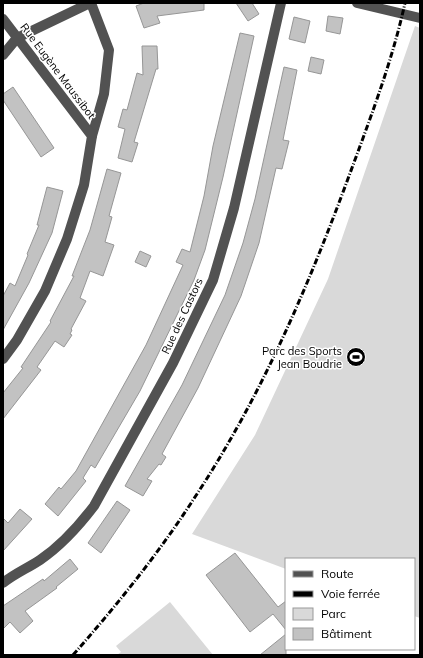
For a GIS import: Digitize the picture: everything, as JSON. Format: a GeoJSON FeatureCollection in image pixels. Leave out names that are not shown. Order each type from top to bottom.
{"type":"FeatureCollection","features":[{"type":"Feature","properties":{"kind":"street"},"geometry":{"type":"LineString","coordinates":[[3,55],[17,38],[90,3],[109,50],[104,94],[92,136]]}},
{"type":"Feature","properties":{"kind":"street","name":"Rue des Castors"},"geometry":{"type":"LineString","coordinates":[[3,583],[53,550],[68,537],[85,517],[173,363],[215,272],[234,208],[281,3]]}},
{"type":"Feature","properties":{"kind":"street"},"geometry":{"type":"LineString","coordinates":[[357,3],[420,18]]}},
{"type":"Feature","properties":{"kind":"street","name":"Rue Eugène Maussibot"},"geometry":{"type":"LineString","coordinates":[[3,19],[92,136],[84,185],[67,239],[45,291],[17,340],[3,359]]}},
{"type":"Feature","properties":{"kind":"green space","name":"Parc des Sports Jean Boudrie"},"geometry":{"type":"Polygon","coordinates":[[[415,26],[420,28],[420,618],[415,616],[415,558],[285,558],[285,569],[192,534],[255,435],[328,279],[415,26]]]}},
{"type":"Feature","properties":{"kind":"green space"},"geometry":{"type":"Polygon","coordinates":[[[170,602],[213,655],[117,655],[121,652],[116,646],[170,602]]]}},
{"type":"Feature","properties":{"kind":"building"},"geometry":{"type":"Polygon","coordinates":[[[144,3],[204,3],[204,10],[157,16],[160,23],[144,28],[136,6],[144,3]]]}},
{"type":"Feature","properties":{"kind":"building"},"geometry":{"type":"Polygon","coordinates":[[[236,3],[252,3],[259,14],[248,21],[236,3]]]}},
{"type":"Feature","properties":{"kind":"building"},"geometry":{"type":"Polygon","coordinates":[[[328,16],[343,18],[340,34],[326,31],[328,16]]]}},
{"type":"Feature","properties":{"kind":"building"},"geometry":{"type":"Polygon","coordinates":[[[294,17],[310,21],[305,43],[289,39],[294,17]]]}},
{"type":"Feature","properties":{"kind":"building"},"geometry":{"type":"Polygon","coordinates":[[[240,33],[254,36],[223,177],[205,250],[194,280],[140,391],[95,468],[91,465],[83,478],[86,481],[58,516],[45,504],[59,487],[61,489],[76,471],[146,345],[183,265],[176,262],[182,249],[190,252],[240,33]]]}},
{"type":"Feature","properties":{"kind":"building"},"geometry":{"type":"Polygon","coordinates":[[[142,46],[157,46],[158,69],[156,69],[134,142],[138,143],[132,162],[118,158],[125,129],[118,127],[123,109],[127,110],[137,73],[143,75],[142,46]]]}},
{"type":"Feature","properties":{"kind":"building"},"geometry":{"type":"Polygon","coordinates":[[[311,57],[324,60],[321,74],[308,71],[311,57]]]}},
{"type":"Feature","properties":{"kind":"building"},"geometry":{"type":"Polygon","coordinates":[[[284,67],[297,70],[283,140],[289,141],[282,169],[276,168],[259,243],[241,296],[198,388],[162,454],[166,457],[161,465],[159,464],[147,479],[152,481],[143,496],[125,486],[182,385],[225,295],[243,243],[255,199],[284,67]]]}},
{"type":"Feature","properties":{"kind":"building"},"geometry":{"type":"Polygon","coordinates":[[[13,87],[54,148],[41,157],[3,100],[3,94],[13,87]]]}},
{"type":"Feature","properties":{"kind":"building"},"geometry":{"type":"Polygon","coordinates":[[[107,169],[121,173],[109,216],[112,217],[105,242],[114,245],[103,276],[90,271],[80,298],[86,301],[71,329],[70,334],[72,335],[64,347],[55,341],[37,367],[41,370],[3,419],[3,393],[23,368],[21,367],[51,322],[50,321],[74,276],[72,276],[90,230],[107,169]]]}},
{"type":"Feature","properties":{"kind":"building"},"geometry":{"type":"Polygon","coordinates":[[[47,187],[63,191],[52,233],[29,283],[3,330],[3,296],[10,283],[15,286],[28,255],[27,254],[39,225],[37,225],[47,187]]]}},
{"type":"Feature","properties":{"kind":"building"},"geometry":{"type":"Polygon","coordinates":[[[140,251],[151,256],[146,267],[135,262],[140,251]]]}},
{"type":"Feature","properties":{"kind":"building"},"geometry":{"type":"Polygon","coordinates":[[[117,501],[130,510],[101,553],[88,543],[117,501]]]}},
{"type":"Feature","properties":{"kind":"building"},"geometry":{"type":"Polygon","coordinates":[[[20,509],[32,519],[3,551],[3,518],[8,523],[20,509]]]}},
{"type":"Feature","properties":{"kind":"building"},"geometry":{"type":"Polygon","coordinates":[[[235,553],[278,607],[285,602],[285,629],[273,614],[250,632],[206,575],[235,553]]]}},
{"type":"Feature","properties":{"kind":"building"},"geometry":{"type":"Polygon","coordinates":[[[70,559],[78,569],[56,587],[57,588],[25,611],[33,621],[20,633],[10,622],[3,629],[3,606],[43,579],[44,581],[70,559]]]}},
{"type":"Feature","properties":{"kind":"building"},"geometry":{"type":"Polygon","coordinates":[[[285,635],[286,655],[260,655],[285,635]]]}},
{"type":"Feature","properties":{"kind":"railway"},"geometry":{"type":"LineString","coordinates":[[73,655],[137,578],[181,518],[219,459],[262,381],[300,300],[333,218],[380,90],[394,47],[405,3]]}},
{"type":"Feature","properties":{"kind":"place","name":"Parc des Sports Jean Boudrie"},"geometry":{"type":"Point","coordinates":[356,357]}}]}
